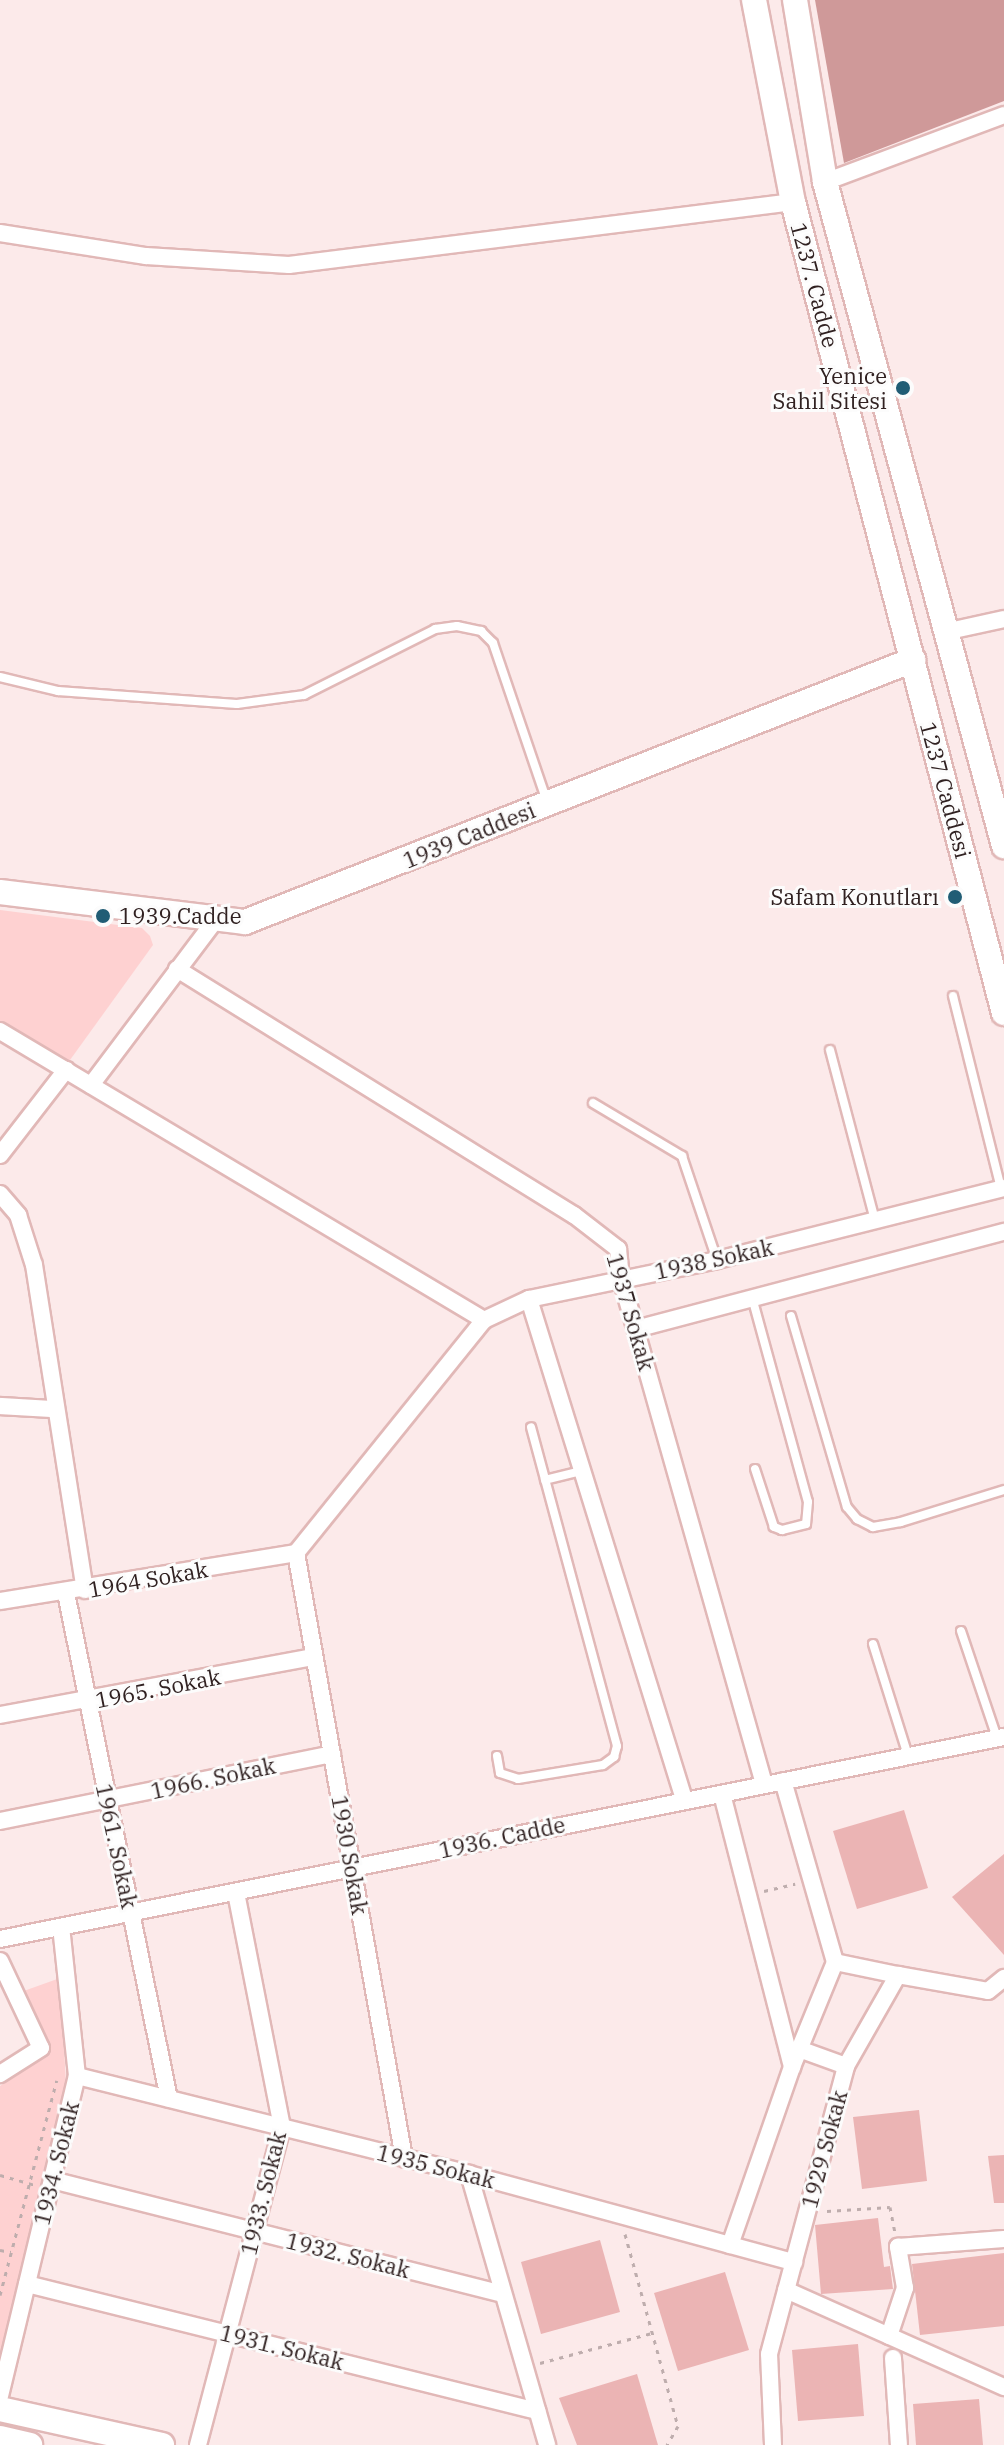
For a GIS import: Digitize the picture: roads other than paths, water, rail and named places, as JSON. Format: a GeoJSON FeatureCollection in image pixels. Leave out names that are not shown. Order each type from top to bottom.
{"type":"FeatureCollection","features":[{"type":"Feature","properties":{"kind":"street","name":"1237. Cadde"},"geometry":{"type":"LineString","coordinates":[[754,0],[793,202],[913,660]]}},
{"type":"Feature","properties":{"kind":"street","name":"1237. Cadde"},"geometry":{"type":"LineString","coordinates":[[795,0],[825,182],[949,631]]}},
{"type":"Feature","properties":{"kind":"street"},"geometry":{"type":"LineString","coordinates":[[825,182],[1004,115]]}},
{"type":"Feature","properties":{"kind":"street"},"geometry":{"type":"LineString","coordinates":[[0,233],[146,256],[289,265],[793,202]]}},
{"type":"Feature","properties":{"kind":"street"},"geometry":{"type":"LineString","coordinates":[[949,631],[1004,619]]}},
{"type":"Feature","properties":{"kind":"street","name":"1237 Caddesi"},"geometry":{"type":"LineString","coordinates":[[949,631],[1004,846]]}},
{"type":"Feature","properties":{"kind":"street","name":"1237 Caddesi"},"geometry":{"type":"LineString","coordinates":[[913,660],[1004,1013]]}},
{"type":"Feature","properties":{"kind":"street","name":"1939 Caddesi"},"geometry":{"type":"LineString","coordinates":[[0,892],[214,922],[253,920],[913,660]]}},
{"type":"Feature","properties":{"kind":"street"},"geometry":{"type":"LineString","coordinates":[[91,1085],[214,922]]}},
{"type":"Feature","properties":{"kind":"street","name":"1937 Sokak"},"geometry":{"type":"LineString","coordinates":[[177,969],[574,1215],[618,1249],[621,1278],[764,1784]]}},
{"type":"Feature","properties":{"kind":"street"},"geometry":{"type":"LineString","coordinates":[[0,1031],[484,1320]]}},
{"type":"Feature","properties":{"kind":"street"},"geometry":{"type":"LineString","coordinates":[[0,1155],[66,1070]]}},
{"type":"Feature","properties":{"kind":"street","name":"1938 Sokak"},"geometry":{"type":"LineString","coordinates":[[296,1553],[484,1320],[529,1299],[717,1260],[1002,1188]]}},
{"type":"Feature","properties":{"kind":"street"},"geometry":{"type":"LineString","coordinates":[[0,1194],[18,1215],[34,1265],[52,1409],[85,1590]]}},
{"type":"Feature","properties":{"kind":"street"},"geometry":{"type":"LineString","coordinates":[[636,1329],[753,1301],[1004,1232]]}},
{"type":"Feature","properties":{"kind":"street"},"geometry":{"type":"LineString","coordinates":[[529,1299],[684,1799]]}},
{"type":"Feature","properties":{"kind":"street"},"geometry":{"type":"LineString","coordinates":[[0,1406],[52,1409]]}},
{"type":"Feature","properties":{"kind":"street","name":"1964 Sokak"},"geometry":{"type":"LineString","coordinates":[[0,1601],[85,1590],[296,1553]]}},
{"type":"Feature","properties":{"kind":"street","name":"1930 Sokak"},"geometry":{"type":"LineString","coordinates":[[296,1553],[404,2158]]}},
{"type":"Feature","properties":{"kind":"street","name":"1961. Sokak"},"geometry":{"type":"LineString","coordinates":[[66,1593],[169,2099]]}},
{"type":"Feature","properties":{"kind":"street","name":"1965. Sokak"},"geometry":{"type":"LineString","coordinates":[[0,1715],[88,1702],[314,1657]]}},
{"type":"Feature","properties":{"kind":"street","name":"1936. Cadde"},"geometry":{"type":"LineString","coordinates":[[0,1939],[684,1799],[1000,1738]]}},
{"type":"Feature","properties":{"kind":"street","name":"1966. Sokak"},"geometry":{"type":"LineString","coordinates":[[0,1821],[332,1754]]}},
{"type":"Feature","properties":{"kind":"street"},"geometry":{"type":"LineString","coordinates":[[730,2245],[792,2067],[835,1962],[783,1781]]}},
{"type":"Feature","properties":{"kind":"street"},"geometry":{"type":"LineString","coordinates":[[722,1794],[792,2067]]}},
{"type":"Feature","properties":{"kind":"street","name":"1933. Sokak"},"geometry":{"type":"LineString","coordinates":[[198,2445],[282,2127],[236,1892]]}},
{"type":"Feature","properties":{"kind":"street","name":"1934. Sokak"},"geometry":{"type":"LineString","coordinates":[[0,2396],[77,2076],[61,1927]]}},
{"type":"Feature","properties":{"kind":"street"},"geometry":{"type":"LineString","coordinates":[[0,1961],[41,2043],[39,2053],[0,2074]]}},
{"type":"Feature","properties":{"kind":"street"},"geometry":{"type":"LineString","coordinates":[[835,1962],[988,1991],[1004,1978]]}},
{"type":"Feature","properties":{"kind":"street","name":"1929 Sokak"},"geometry":{"type":"LineString","coordinates":[[773,2445],[767,2364],[786,2290],[846,2066],[898,1975]]}},
{"type":"Feature","properties":{"kind":"street"},"geometry":{"type":"LineString","coordinates":[[799,2049],[846,2066]]}},
{"type":"Feature","properties":{"kind":"street","name":"1935 Sokak"},"geometry":{"type":"LineString","coordinates":[[77,2076],[469,2174],[794,2262]]}},
{"type":"Feature","properties":{"kind":"street"},"geometry":{"type":"LineString","coordinates":[[469,2174],[547,2445]]}},
{"type":"Feature","properties":{"kind":"street","name":"1932. Sokak"},"geometry":{"type":"LineString","coordinates":[[51,2185],[254,2231],[503,2294]]}},
{"type":"Feature","properties":{"kind":"street"},"geometry":{"type":"LineString","coordinates":[[889,2336],[905,2288],[898,2247],[1004,2239]]}},
{"type":"Feature","properties":{"kind":"street","name":"1931. Sokak"},"geometry":{"type":"LineString","coordinates":[[27,2284],[537,2411]]}},
{"type":"Feature","properties":{"kind":"street"},"geometry":{"type":"LineString","coordinates":[[786,2290],[1004,2387]]}},
{"type":"Feature","properties":{"kind":"street"},"geometry":{"type":"LineString","coordinates":[[893,2358],[899,2445]]}},
{"type":"Feature","properties":{"kind":"street"},"geometry":{"type":"LineString","coordinates":[[0,2409],[162,2445]]}},
{"type":"Feature","properties":{"kind":"street"},"geometry":{"type":"LineString","coordinates":[[0,2438],[30,2445]]}},
{"type":"Feature","properties":{"kind":"lane"},"geometry":{"type":"LineString","coordinates":[[0,677],[58,691],[237,704],[304,695],[435,629],[457,626],[481,631],[493,643],[548,804]]}},
{"type":"Feature","properties":{"kind":"lane"},"geometry":{"type":"LineString","coordinates":[[953,996],[1002,1188]]}},
{"type":"Feature","properties":{"kind":"lane"},"geometry":{"type":"LineString","coordinates":[[830,1050],[875,1220]]}},
{"type":"Feature","properties":{"kind":"lane"},"geometry":{"type":"LineString","coordinates":[[593,1103],[682,1156],[717,1260]]}},
{"type":"Feature","properties":{"kind":"lane"},"geometry":{"type":"LineString","coordinates":[[753,1301],[808,1502],[806,1524],[782,1530],[774,1527],[755,1469]]}},
{"type":"Feature","properties":{"kind":"lane"},"geometry":{"type":"LineString","coordinates":[[791,1316],[847,1507],[857,1519],[873,1527],[901,1522],[1004,1490]]}},
{"type":"Feature","properties":{"kind":"lane"},"geometry":{"type":"LineString","coordinates":[[497,1756],[500,1773],[518,1779],[603,1765],[614,1757],[617,1746],[531,1427]]}},
{"type":"Feature","properties":{"kind":"lane"},"geometry":{"type":"LineString","coordinates":[[545,1480],[582,1471]]}},
{"type":"Feature","properties":{"kind":"lane"},"geometry":{"type":"LineString","coordinates":[[961,1631],[1000,1738]]}},
{"type":"Feature","properties":{"kind":"lane"},"geometry":{"type":"LineString","coordinates":[[873,1644],[908,1757]]}},
{"type":"Feature","properties":{"kind":"place","name":"Yenice Sahil Sitesi"},"geometry":{"type":"Point","coordinates":[903,388]}},
{"type":"Feature","properties":{"kind":"place","name":"Safam Konutları"},"geometry":{"type":"Point","coordinates":[955,897]}},
{"type":"Feature","properties":{"kind":"place","name":"1939.Cadde"},"geometry":{"type":"Point","coordinates":[103,916]}}]}
